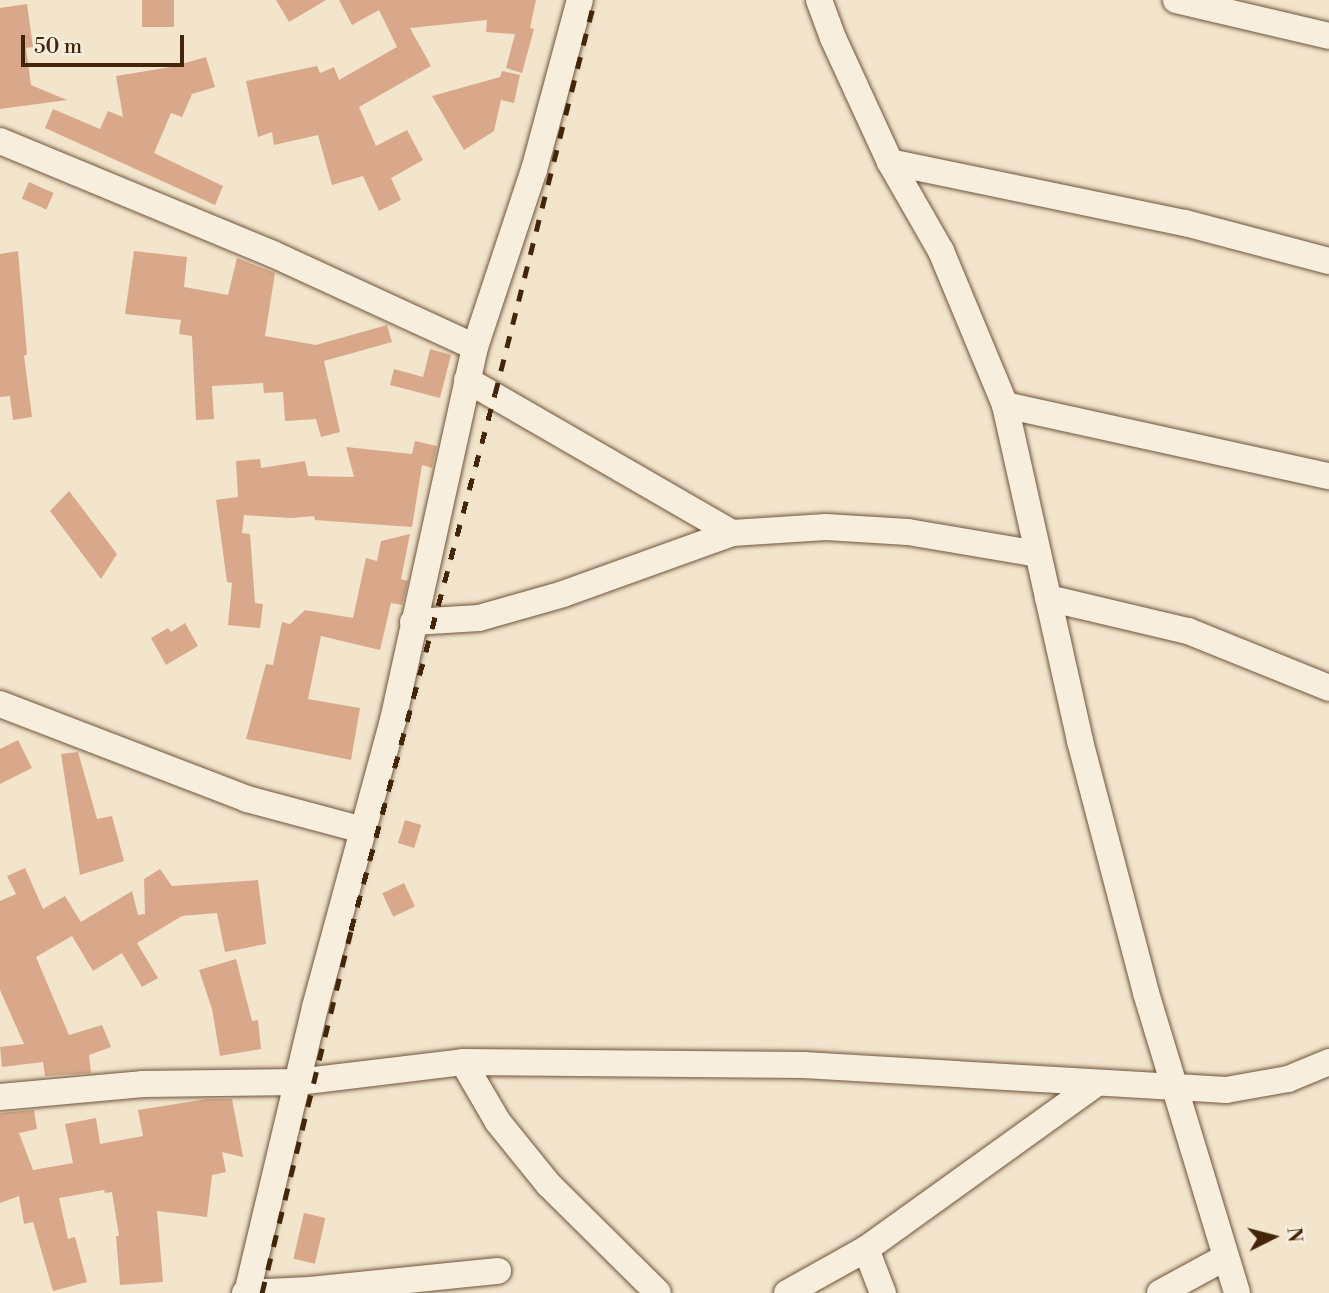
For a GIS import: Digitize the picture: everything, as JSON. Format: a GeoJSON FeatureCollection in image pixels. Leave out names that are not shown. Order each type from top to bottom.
{"type":"FeatureCollection","features":[{"type":"Feature","properties":{"kind":"street"},"geometry":{"type":"LineString","coordinates":[[498,1270],[310,1290],[246,1293],[315,1007],[393,720],[475,347],[534,170],[580,0]]}},
{"type":"Feature","properties":{"kind":"street"},"geometry":{"type":"LineString","coordinates":[[819,0],[833,38],[890,162],[941,251],[1005,405],[1080,741],[1174,1088],[1237,1293]]}},
{"type":"Feature","properties":{"kind":"street"},"geometry":{"type":"LineString","coordinates":[[1175,0],[1329,36]]}},
{"type":"Feature","properties":{"kind":"street"},"geometry":{"type":"LineString","coordinates":[[0,141],[273,254],[475,347]]}},
{"type":"Feature","properties":{"kind":"street"},"geometry":{"type":"LineString","coordinates":[[890,162],[1185,223],[1329,261]]}},
{"type":"Feature","properties":{"kind":"street"},"geometry":{"type":"LineString","coordinates":[[467,380],[732,533]]}},
{"type":"Feature","properties":{"kind":"street"},"geometry":{"type":"LineString","coordinates":[[1005,405],[1329,476]]}},
{"type":"Feature","properties":{"kind":"street"},"geometry":{"type":"LineString","coordinates":[[413,622],[479,618],[563,594],[732,533],[826,527],[908,532],[1038,554]]}},
{"type":"Feature","properties":{"kind":"street"},"geometry":{"type":"LineString","coordinates":[[1048,598],[1188,631],[1329,688]]}},
{"type":"Feature","properties":{"kind":"street"},"geometry":{"type":"LineString","coordinates":[[0,704],[247,799],[363,830]]}},
{"type":"Feature","properties":{"kind":"street"},"geometry":{"type":"LineString","coordinates":[[0,1097],[143,1084],[298,1082],[463,1062],[804,1065],[1226,1090],[1325,1070]]}},
{"type":"Feature","properties":{"kind":"street"},"geometry":{"type":"LineString","coordinates":[[463,1062],[498,1122],[549,1185],[658,1293]]}},
{"type":"Feature","properties":{"kind":"street"},"geometry":{"type":"LineString","coordinates":[[787,1293],[866,1249],[1096,1084]]}},
{"type":"Feature","properties":{"kind":"street"},"geometry":{"type":"LineString","coordinates":[[866,1249],[883,1293]]}},
{"type":"Feature","properties":{"kind":"street"},"geometry":{"type":"LineString","coordinates":[[1160,1293],[1226,1257]]}},
{"type":"Feature","properties":{"kind":"building"},"geometry":{"type":"Polygon","coordinates":[[[142,0],[174,0],[174,27],[142,27],[142,0]]]}},
{"type":"Feature","properties":{"kind":"building"},"geometry":{"type":"Polygon","coordinates":[[[276,0],[326,0],[289,22],[276,0]]]}},
{"type":"Feature","properties":{"kind":"building"},"geometry":{"type":"Polygon","coordinates":[[[339,0],[536,0],[530,28],[534,29],[522,73],[506,68],[515,34],[486,32],[487,20],[410,28],[431,66],[359,107],[376,146],[407,130],[423,160],[391,178],[401,200],[379,211],[363,176],[332,185],[318,135],[274,145],[272,132],[258,137],[246,81],[317,66],[320,73],[334,67],[339,80],[397,47],[379,10],[352,25],[339,0]]]}},
{"type":"Feature","properties":{"kind":"building"},"geometry":{"type":"Polygon","coordinates":[[[27,4],[33,47],[26,48],[31,85],[67,100],[0,109],[0,8],[27,4]]]}},
{"type":"Feature","properties":{"kind":"building"},"geometry":{"type":"Polygon","coordinates":[[[206,57],[215,87],[192,94],[182,117],[171,113],[154,153],[223,186],[215,205],[45,128],[53,109],[100,129],[108,111],[123,117],[116,76],[171,67],[206,57]]]}},
{"type":"Feature","properties":{"kind":"building"},"geometry":{"type":"Polygon","coordinates":[[[502,71],[520,75],[514,103],[501,100],[494,131],[464,150],[432,96],[500,77],[502,71]]]}},
{"type":"Feature","properties":{"kind":"building"},"geometry":{"type":"Polygon","coordinates":[[[29,182],[54,193],[46,209],[22,198],[29,182]]]}},
{"type":"Feature","properties":{"kind":"building"},"geometry":{"type":"Polygon","coordinates":[[[18,251],[27,354],[24,356],[32,417],[13,420],[10,396],[0,397],[0,254],[18,251]]]}},
{"type":"Feature","properties":{"kind":"building"},"geometry":{"type":"Polygon","coordinates":[[[134,251],[187,257],[184,287],[228,295],[237,258],[275,273],[265,336],[316,345],[387,325],[392,342],[324,361],[340,432],[321,437],[316,419],[285,421],[283,392],[264,393],[263,383],[212,386],[214,419],[196,420],[192,336],[179,334],[181,320],[125,314],[134,251]]]}},
{"type":"Feature","properties":{"kind":"building"},"geometry":{"type":"Polygon","coordinates":[[[430,349],[451,355],[440,398],[390,385],[394,369],[423,377],[430,349]]]}},
{"type":"Feature","properties":{"kind":"building"},"geometry":{"type":"Polygon","coordinates":[[[415,441],[437,446],[432,468],[422,465],[412,527],[315,520],[314,516],[291,518],[244,515],[242,533],[250,534],[255,603],[263,604],[260,628],[228,625],[232,583],[227,582],[216,500],[238,497],[236,461],[260,459],[261,468],[305,461],[308,476],[354,477],[346,447],[412,454],[415,441]]]}},
{"type":"Feature","properties":{"kind":"building"},"geometry":{"type":"Polygon","coordinates":[[[69,491],[117,554],[101,579],[50,511],[69,491]]]}},
{"type":"Feature","properties":{"kind":"building"},"geometry":{"type":"Polygon","coordinates":[[[410,534],[401,579],[408,581],[402,605],[391,603],[380,650],[321,636],[308,699],[360,708],[351,760],[246,739],[266,664],[273,665],[282,622],[290,624],[305,610],[353,618],[366,558],[377,561],[381,541],[410,534]]]}},
{"type":"Feature","properties":{"kind":"building"},"geometry":{"type":"Polygon","coordinates":[[[185,623],[198,646],[166,665],[151,638],[168,628],[171,632],[185,623]]]}},
{"type":"Feature","properties":{"kind":"building"},"geometry":{"type":"Polygon","coordinates":[[[18,740],[32,768],[0,784],[0,749],[18,740]]]}},
{"type":"Feature","properties":{"kind":"building"},"geometry":{"type":"Polygon","coordinates":[[[78,752],[97,819],[112,816],[124,861],[80,875],[61,754],[78,752]]]}},
{"type":"Feature","properties":{"kind":"building"},"geometry":{"type":"Polygon","coordinates":[[[405,820],[421,825],[414,848],[398,843],[405,820]]]}},
{"type":"Feature","properties":{"kind":"building"},"geometry":{"type":"Polygon","coordinates":[[[25,868],[43,909],[65,896],[81,922],[132,891],[138,915],[145,914],[144,879],[160,869],[172,886],[258,880],[266,944],[225,952],[217,913],[182,916],[137,943],[158,978],[142,987],[122,953],[93,971],[72,936],[36,957],[69,1035],[102,1025],[111,1047],[89,1055],[91,1073],[45,1076],[43,1062],[2,1067],[0,1047],[24,1044],[0,990],[0,901],[16,894],[7,876],[25,868]]]}},
{"type":"Feature","properties":{"kind":"building"},"geometry":{"type":"Polygon","coordinates":[[[404,883],[415,907],[393,917],[382,893],[404,883]]]}},
{"type":"Feature","properties":{"kind":"building"},"geometry":{"type":"Polygon","coordinates":[[[236,959],[252,1021],[258,1020],[261,1049],[220,1056],[212,1009],[199,970],[236,959]]]}},
{"type":"Feature","properties":{"kind":"building"},"geometry":{"type":"Polygon","coordinates":[[[207,1099],[232,1099],[243,1157],[222,1152],[226,1172],[212,1175],[207,1217],[157,1211],[163,1282],[120,1285],[116,1236],[119,1236],[112,1192],[105,1193],[104,1190],[59,1198],[68,1239],[75,1237],[87,1282],[53,1291],[33,1222],[24,1224],[19,1196],[0,1203],[0,1113],[34,1110],[37,1129],[19,1133],[33,1170],[73,1163],[65,1124],[96,1118],[100,1144],[143,1136],[138,1110],[207,1099]]]}},
{"type":"Feature","properties":{"kind":"building"},"geometry":{"type":"Polygon","coordinates":[[[304,1213],[325,1218],[315,1264],[293,1259],[304,1213]]]}},
{"type":"Feature","properties":{"kind":"railway"},"geometry":{"type":"LineString","coordinates":[[262,1293],[351,930],[495,394],[595,0]]}}]}
